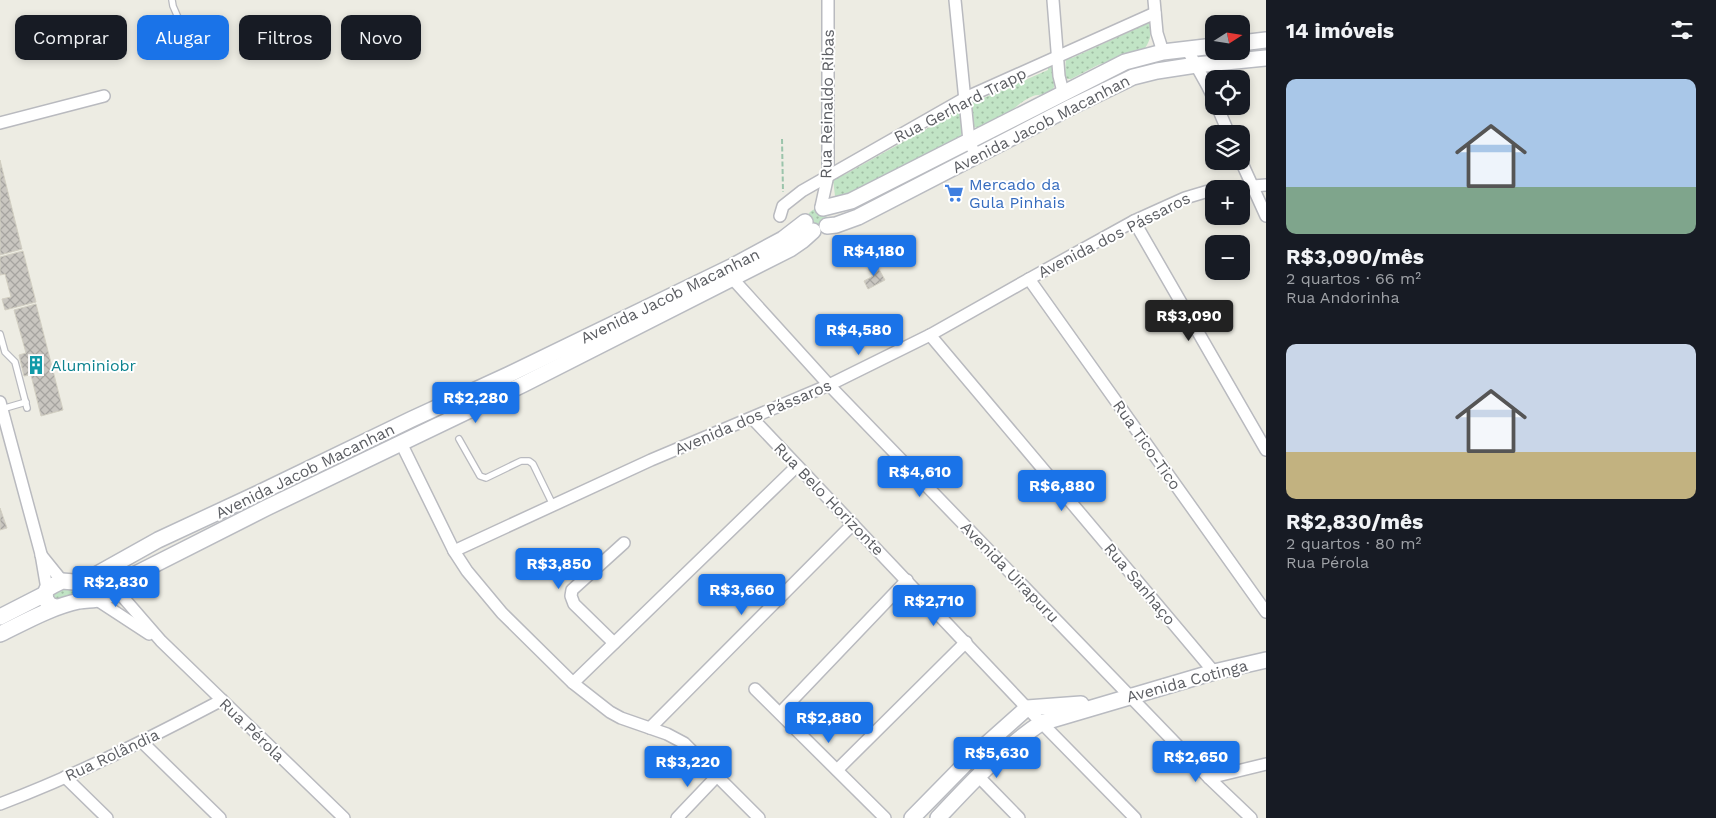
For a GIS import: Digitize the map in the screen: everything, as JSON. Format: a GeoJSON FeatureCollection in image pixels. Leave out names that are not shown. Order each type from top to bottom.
{"type":"FeatureCollection","features":[{"type":"Feature","properties":{"kind":"main road"},"geometry":{"type":"LineString","coordinates":[[1250,42],[1266,40]]}},
{"type":"Feature","properties":{"kind":"main road","name":"Avenida Jacob Macanhan"},"geometry":{"type":"LineString","coordinates":[[822,208],[851,201],[1125,62],[1163,52],[1205,47]]}},
{"type":"Feature","properties":{"kind":"main road","name":"Avenida Jacob Macanhan"},"geometry":{"type":"LineString","coordinates":[[0,617],[62,581],[74,582],[84,580],[158,540],[508,375],[733,266],[783,239],[815,226],[836,225],[858,217],[1133,77],[1156,71],[1196,65],[1266,58]]}},
{"type":"Feature","properties":{"kind":"main road"},"geometry":{"type":"LineString","coordinates":[[815,206],[822,208],[828,214],[829,222],[815,226],[804,218],[808,210],[815,206]]}},
{"type":"Feature","properties":{"kind":"main road","name":"Avenida Jacob Macanhan"},"geometry":{"type":"LineString","coordinates":[[0,634],[56,607],[79,601],[97,600],[108,596],[116,586],[190,545],[539,377],[790,249],[803,240],[815,226]]}},
{"type":"Feature","properties":{"kind":"main road"},"geometry":{"type":"LineString","coordinates":[[100,572],[107,572],[111,575],[116,586]]}},
{"type":"Feature","properties":{"kind":"main road"},"geometry":{"type":"LineString","coordinates":[[46,591],[46,600],[50,605],[56,607]]}},
{"type":"Feature","properties":{"kind":"main road","name":"Avenida Cotinga"},"geometry":{"type":"LineString","coordinates":[[938,818],[978,776],[1023,735],[1041,723],[1214,672],[1266,660]]}},
{"type":"Feature","properties":{"kind":"main road","name":"Avenida Cotinga"},"geometry":{"type":"LineString","coordinates":[[1027,708],[1109,702]]}},
{"type":"Feature","properties":{"kind":"main road"},"geometry":{"type":"LineString","coordinates":[[912,818],[972,757],[1027,708]]}},
{"type":"Feature","properties":{"kind":"street","name":"Rua Reinaldo Ribas"},"geometry":{"type":"LineString","coordinates":[[822,208],[828,175],[828,0]]}},
{"type":"Feature","properties":{"kind":"street"},"geometry":{"type":"LineString","coordinates":[[955,0],[969,141],[976,156]]}},
{"type":"Feature","properties":{"kind":"street"},"geometry":{"type":"LineString","coordinates":[[1053,0],[1059,76],[1063,92]]}},
{"type":"Feature","properties":{"kind":"street"},"geometry":{"type":"LineString","coordinates":[[1154,0],[1159,43],[1163,52]]}},
{"type":"Feature","properties":{"kind":"street","name":"Rua Gerhard Trapp"},"geometry":{"type":"LineString","coordinates":[[782,211],[802,191],[965,98],[1155,13]]}},
{"type":"Feature","properties":{"kind":"street"},"geometry":{"type":"LineString","coordinates":[[1187,49],[1205,82]]}},
{"type":"Feature","properties":{"kind":"street"},"geometry":{"type":"LineString","coordinates":[[0,123],[104,96]]}},
{"type":"Feature","properties":{"kind":"street"},"geometry":{"type":"LineString","coordinates":[[1245,170],[1266,216]]}},
{"type":"Feature","properties":{"kind":"street","name":"Avenida dos Pássaros"},"geometry":{"type":"LineString","coordinates":[[454,552],[651,460],[829,386],[930,335],[1134,221],[1201,192],[1215,188],[1266,185]]}},
{"type":"Feature","properties":{"kind":"street"},"geometry":{"type":"LineString","coordinates":[[1134,221],[1266,450]]}},
{"type":"Feature","properties":{"kind":"street","name":"Avenida Uirapuru"},"geometry":{"type":"LineString","coordinates":[[732,278],[829,386],[1209,778],[1251,818]]}},
{"type":"Feature","properties":{"kind":"street","name":"Rua Tico-Tico"},"geometry":{"type":"LineString","coordinates":[[1029,279],[1266,612]]}},
{"type":"Feature","properties":{"kind":"street","name":"Rua Sanhaço"},"geometry":{"type":"LineString","coordinates":[[930,335],[1214,672]]}},
{"type":"Feature","properties":{"kind":"street"},"geometry":{"type":"LineString","coordinates":[[1,406],[41,554],[46,591]]}},
{"type":"Feature","properties":{"kind":"street","name":"Rua Belo Horizonte"},"geometry":{"type":"LineString","coordinates":[[752,418],[1041,723],[1135,818]]}},
{"type":"Feature","properties":{"kind":"street"},"geometry":{"type":"LineString","coordinates":[[401,442],[454,552],[502,613],[573,683],[616,715],[667,734],[684,743],[759,818]]}},
{"type":"Feature","properties":{"kind":"street"},"geometry":{"type":"LineString","coordinates":[[573,683],[797,466]]}},
{"type":"Feature","properties":{"kind":"street"},"geometry":{"type":"LineString","coordinates":[[650,728],[853,524]]}},
{"type":"Feature","properties":{"kind":"street"},"geometry":{"type":"LineString","coordinates":[[614,643],[574,604],[571,596],[572,590],[624,543]]}},
{"type":"Feature","properties":{"kind":"street"},"geometry":{"type":"LineString","coordinates":[[41,554],[62,581]]}},
{"type":"Feature","properties":{"kind":"street"},"geometry":{"type":"LineString","coordinates":[[780,713],[907,580]]}},
{"type":"Feature","properties":{"kind":"street","name":"Rua Pérola"},"geometry":{"type":"LineString","coordinates":[[116,586],[161,642],[344,818]]}},
{"type":"Feature","properties":{"kind":"street","name":"Rua Pérola"},"geometry":{"type":"LineString","coordinates":[[97,600],[161,642]]}},
{"type":"Feature","properties":{"kind":"street"},"geometry":{"type":"LineString","coordinates":[[837,770],[966,642]]}},
{"type":"Feature","properties":{"kind":"street"},"geometry":{"type":"LineString","coordinates":[[755,689],[885,818]]}},
{"type":"Feature","properties":{"kind":"street","name":"Rua Rolândia"},"geometry":{"type":"LineString","coordinates":[[0,804],[142,742],[222,700]]}},
{"type":"Feature","properties":{"kind":"street"},"geometry":{"type":"LineString","coordinates":[[142,742],[220,818]]}},
{"type":"Feature","properties":{"kind":"street"},"geometry":{"type":"LineString","coordinates":[[1209,778],[1266,764]]}},
{"type":"Feature","properties":{"kind":"street"},"geometry":{"type":"LineString","coordinates":[[677,818],[717,776]]}},
{"type":"Feature","properties":{"kind":"street"},"geometry":{"type":"LineString","coordinates":[[978,776],[1019,818]]}},
{"type":"Feature","properties":{"kind":"street"},"geometry":{"type":"LineString","coordinates":[[65,777],[107,818]]}},
{"type":"Feature","properties":{"kind":"lane"},"geometry":{"type":"LineString","coordinates":[[172,0],[177,15]]}},
{"type":"Feature","properties":{"kind":"lane"},"geometry":{"type":"LineString","coordinates":[[0,334],[5,352],[14,362],[26,405],[1,406]]}},
{"type":"Feature","properties":{"kind":"lane"},"geometry":{"type":"LineString","coordinates":[[459,439],[480,476],[486,478],[521,461],[529,461],[533,464],[553,505]]}},
{"type":"Feature","properties":{"kind":"path"},"geometry":{"type":"LineString","coordinates":[[782,139],[782,211]]}},
{"type":"Feature","properties":{"kind":"green space"},"geometry":{"type":"Polygon","coordinates":[[[1145,20],[1149,22],[1151,32],[1149,42],[1145,48],[1098,65],[1071,79],[1065,77],[1067,55],[1072,58],[1142,26],[1145,20]]]}},
{"type":"Feature","properties":{"kind":"green space"},"geometry":{"type":"Polygon","coordinates":[[[1048,63],[1052,64],[1055,75],[1054,87],[1050,92],[1029,98],[993,122],[979,128],[973,127],[970,102],[974,96],[979,100],[1048,70],[1048,63]]]}},
{"type":"Feature","properties":{"kind":"green space"},"geometry":{"type":"Polygon","coordinates":[[[956,106],[960,110],[962,133],[960,137],[848,197],[838,199],[835,196],[833,179],[838,172],[844,175],[953,114],[956,106]]]}},
{"type":"Feature","properties":{"kind":"green space"},"geometry":{"type":"Polygon","coordinates":[[[817,209],[824,212],[827,219],[824,226],[817,229],[810,226],[807,219],[810,212],[817,209]]]}},
{"type":"Feature","properties":{"kind":"green space"},"geometry":{"type":"Polygon","coordinates":[[[101,579],[109,585],[108,591],[82,592],[57,600],[53,595],[54,590],[101,579]]]}},
{"type":"Feature","properties":{"kind":"building"},"geometry":{"type":"Polygon","coordinates":[[[0,160],[22,249],[0,255],[0,160]]]}},
{"type":"Feature","properties":{"kind":"building"},"geometry":{"type":"Polygon","coordinates":[[[862,237],[866,244],[862,246],[870,261],[859,266],[852,250],[848,252],[845,245],[862,237]]]}},
{"type":"Feature","properties":{"kind":"building"},"geometry":{"type":"Polygon","coordinates":[[[23,251],[36,302],[5,310],[2,299],[11,297],[5,274],[0,275],[0,257],[23,251]]]}},
{"type":"Feature","properties":{"kind":"building"},"geometry":{"type":"Polygon","coordinates":[[[876,264],[885,280],[868,289],[864,281],[873,276],[868,269],[876,264]]]}},
{"type":"Feature","properties":{"kind":"building","name":"Aluminiobr"},"geometry":{"type":"Polygon","coordinates":[[[36,304],[63,410],[41,416],[31,375],[24,376],[19,355],[26,353],[14,310],[36,304]]]}},
{"type":"Feature","properties":{"kind":"building"},"geometry":{"type":"Polygon","coordinates":[[[0,508],[7,528],[0,530],[0,508]]]}},
{"type":"Feature","properties":{"kind":"place","name":"Mercado da Gula Pinhais"},"geometry":{"type":"Point","coordinates":[954,193]}},
{"type":"Feature","properties":{"kind":"place","name":"Aluminiobr"},"geometry":{"type":"Point","coordinates":[36,365]}}]}
